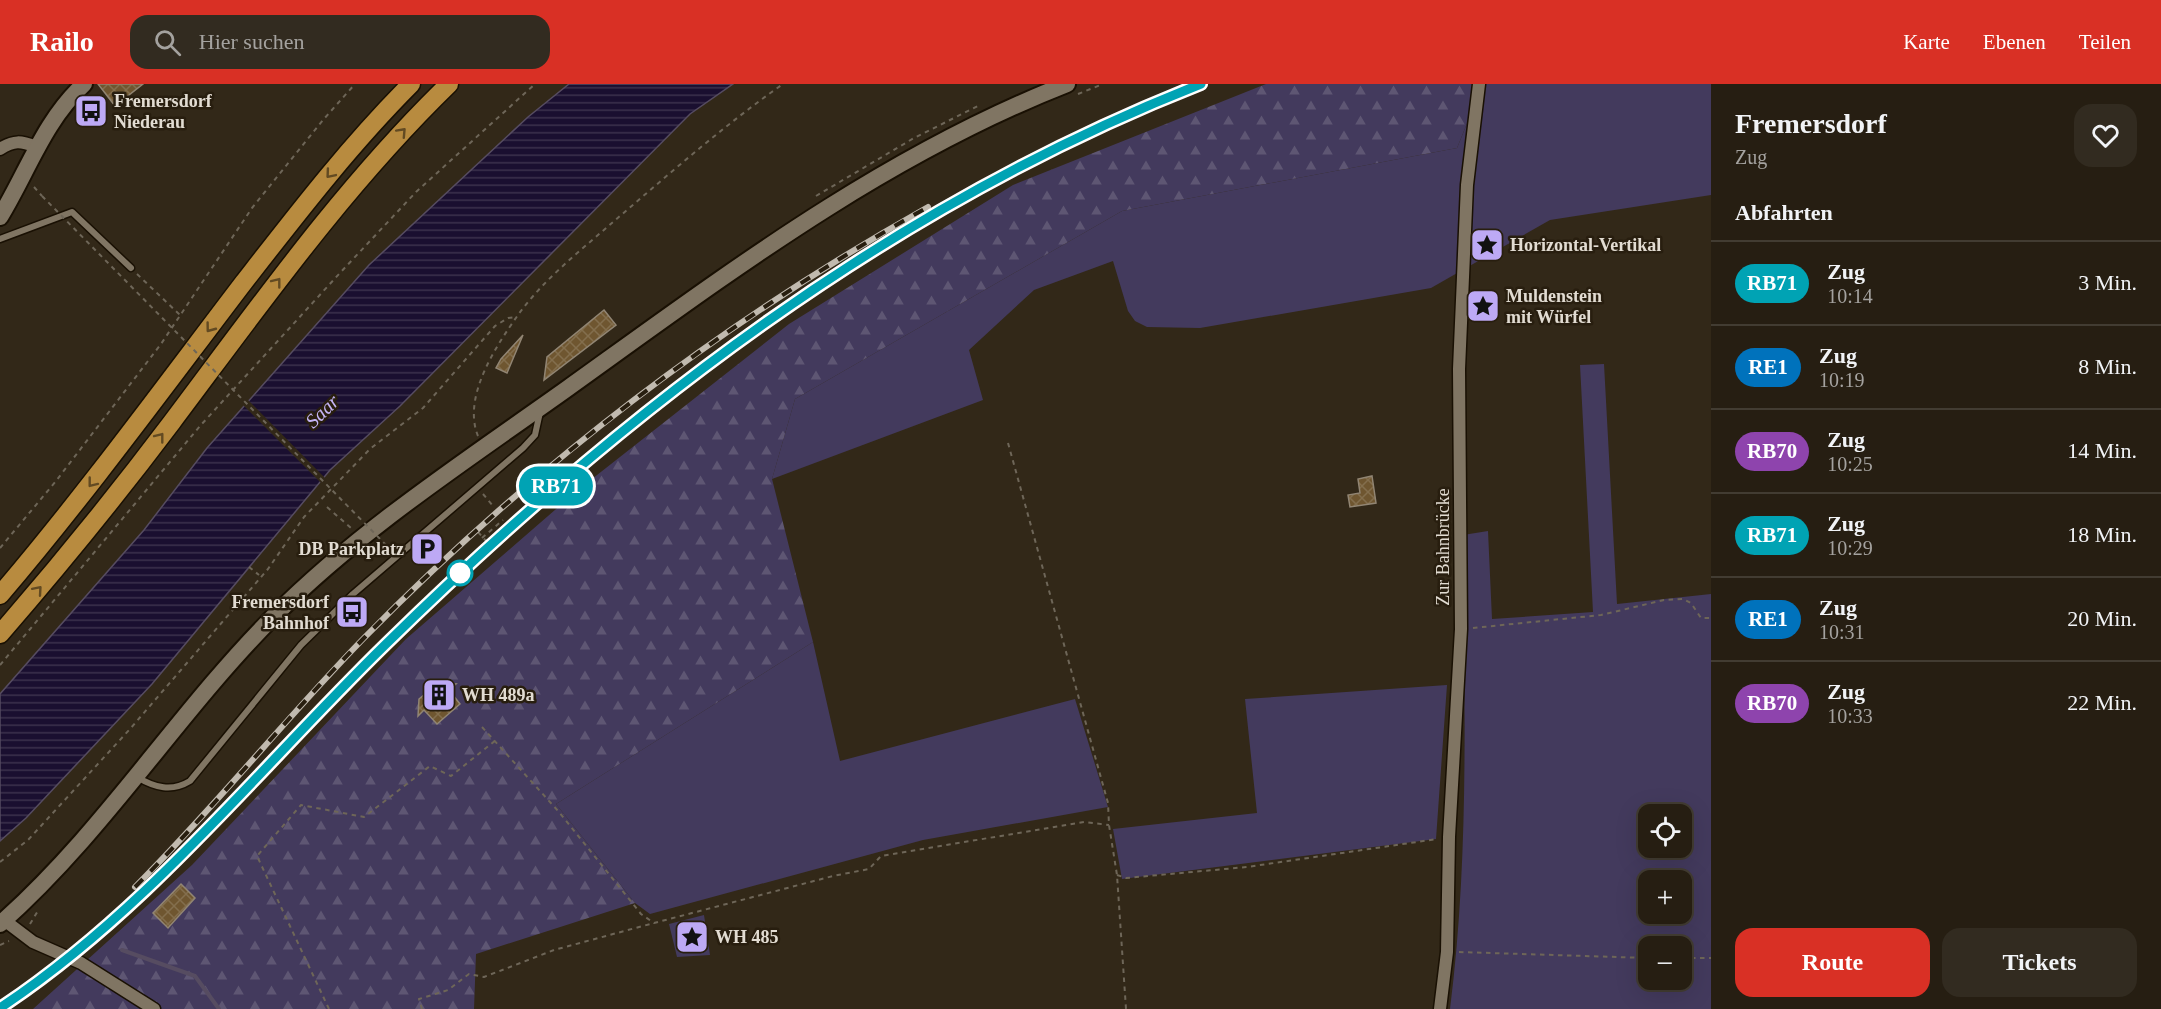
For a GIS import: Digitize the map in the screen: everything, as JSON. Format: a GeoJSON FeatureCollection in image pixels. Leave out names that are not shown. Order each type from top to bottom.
{"type":"FeatureCollection","features":[{"type":"Feature","properties":{"kind":"highway"},"geometry":{"type":"LineString","coordinates":[[0,595],[98,475],[302,207],[411,84]]}},
{"type":"Feature","properties":{"kind":"highway"},"geometry":{"type":"LineString","coordinates":[[0,634],[118,491],[322,224],[370,166],[448,84]]}},
{"type":"Feature","properties":{"kind":"main road"},"geometry":{"type":"LineString","coordinates":[[0,217],[36,147],[59,109],[84,84]]}},
{"type":"Feature","properties":{"kind":"main road"},"geometry":{"type":"LineString","coordinates":[[2,922],[70,857],[238,655],[309,581],[374,526],[732,270],[860,185],[964,129],[1069,90]]}},
{"type":"Feature","properties":{"kind":"street","name":"Zur Bahnbrücke"},"geometry":{"type":"LineString","coordinates":[[1440,1009],[1447,952],[1449,837],[1461,629],[1459,369],[1467,185],[1479,84]]}},
{"type":"Feature","properties":{"kind":"street"},"geometry":{"type":"LineString","coordinates":[[0,149],[12,142],[21,141],[36,147]]}},
{"type":"Feature","properties":{"kind":"street"},"geometry":{"type":"LineString","coordinates":[[2,922],[33,942],[81,963],[148,1003],[154,1009]]}},
{"type":"Feature","properties":{"kind":"lane"},"geometry":{"type":"LineString","coordinates":[[0,239],[72,212],[131,268]]}},
{"type":"Feature","properties":{"kind":"lane"},"geometry":{"type":"LineString","coordinates":[[137,777],[165,788],[183,785],[190,781],[301,645],[353,594],[523,448],[535,435],[540,408]]}},
{"type":"Feature","properties":{"kind":"path"},"geometry":{"type":"LineString","coordinates":[[0,548],[56,481],[180,315],[252,208],[323,120],[356,84]]}},
{"type":"Feature","properties":{"kind":"path"},"geometry":{"type":"LineString","coordinates":[[0,665],[200,426],[339,274],[416,192],[535,84]]}},
{"type":"Feature","properties":{"kind":"path"},"geometry":{"type":"LineString","coordinates":[[483,449],[473,419],[476,390],[516,317],[539,290],[587,245],[694,153],[783,84]]}},
{"type":"Feature","properties":{"kind":"path"},"geometry":{"type":"LineString","coordinates":[[1069,90],[1103,84]]}},
{"type":"Feature","properties":{"kind":"path"},"geometry":{"type":"LineString","coordinates":[[42,196],[391,550]]}},
{"type":"Feature","properties":{"kind":"path"},"geometry":{"type":"LineString","coordinates":[[131,268],[180,315]]}},
{"type":"Feature","properties":{"kind":"path"},"geometry":{"type":"LineString","coordinates":[[0,862],[28,840],[67,794],[130,729],[268,569],[298,525],[335,484],[370,449],[423,408],[495,326],[508,318],[516,317]]}},
{"type":"Feature","properties":{"kind":"path"},"geometry":{"type":"LineString","coordinates":[[1008,443],[1108,803],[1117,875],[1126,1009]]}},
{"type":"Feature","properties":{"kind":"path"},"geometry":{"type":"LineString","coordinates":[[477,487],[493,506]]}},
{"type":"Feature","properties":{"kind":"path"},"geometry":{"type":"LineString","coordinates":[[327,507],[353,530]]}},
{"type":"Feature","properties":{"kind":"path"},"geometry":{"type":"LineString","coordinates":[[483,538],[503,520]]}},
{"type":"Feature","properties":{"kind":"path"},"geometry":{"type":"LineString","coordinates":[[375,539],[383,532]]}},
{"type":"Feature","properties":{"kind":"path"},"geometry":{"type":"LineString","coordinates":[[478,532],[487,542]]}},
{"type":"Feature","properties":{"kind":"path"},"geometry":{"type":"LineString","coordinates":[[249,567],[259,575]]}},
{"type":"Feature","properties":{"kind":"path"},"geometry":{"type":"LineString","coordinates":[[1461,629],[1601,615],[1664,600],[1683,599],[1691,603],[1701,618],[1711,618]]}},
{"type":"Feature","properties":{"kind":"path"},"geometry":{"type":"LineString","coordinates":[[482,727],[559,812],[640,914],[654,923]]}},
{"type":"Feature","properties":{"kind":"path"},"geometry":{"type":"LineString","coordinates":[[329,1009],[257,856],[301,805],[364,817],[430,766],[451,776],[496,740]]}},
{"type":"Feature","properties":{"kind":"path"},"geometry":{"type":"LineString","coordinates":[[422,1009],[419,999],[448,990],[469,974],[484,977],[554,950],[833,876],[869,869],[881,856],[1084,822],[1109,825]]}},
{"type":"Feature","properties":{"kind":"path"},"geometry":{"type":"LineString","coordinates":[[1117,875],[1126,878],[1247,867],[1449,837]]}},
{"type":"Feature","properties":{"kind":"path"},"geometry":{"type":"LineString","coordinates":[[1447,952],[1638,958]]}},
{"type":"Feature","properties":{"kind":"path"},"geometry":{"type":"LineString","coordinates":[[1692,958],[1711,958]]}},
{"type":"Feature","properties":{"kind":"green space"},"geometry":{"type":"Polygon","coordinates":[[[1266,84],[1483,84],[1457,148],[1122,211],[795,399],[772,479],[813,642],[556,804],[635,903],[476,954],[474,1009],[33,1009],[192,865],[406,639],[578,490],[789,324],[1013,185],[1266,84]]]}},
{"type":"Feature","properties":{"kind":"green space"},"geometry":{"type":"Polygon","coordinates":[[[1483,84],[1711,84],[1711,195],[1550,220],[1431,288],[1200,328],[1147,327],[1135,321],[1128,311],[1113,261],[1034,290],[969,350],[983,400],[772,479],[795,399],[1122,211],[1457,148],[1483,84]]]}},
{"type":"Feature","properties":{"kind":"green space"},"geometry":{"type":"Polygon","coordinates":[[[1604,364],[1617,604],[1711,594],[1711,1009],[1450,1009],[1461,891],[1463,832],[1465,713],[1463,535],[1488,531],[1492,619],[1593,612],[1580,365],[1604,364]]]}},
{"type":"Feature","properties":{"kind":"green space"},"geometry":{"type":"Polygon","coordinates":[[[813,642],[840,761],[1075,699],[1108,807],[923,840],[650,914],[635,903],[556,804],[813,642]]]}},
{"type":"Feature","properties":{"kind":"green space"},"geometry":{"type":"Polygon","coordinates":[[[1447,685],[1436,839],[1122,879],[1113,829],[1257,813],[1245,699],[1447,685]]]}},
{"type":"Feature","properties":{"kind":"green space"},"geometry":{"type":"Polygon","coordinates":[[[704,915],[710,955],[677,957],[669,924],[704,915]]]}},
{"type":"Feature","properties":{"kind":"water","name":"Saar"},"geometry":{"type":"Polygon","coordinates":[[[569,84],[733,84],[690,114],[400,406],[330,470],[152,684],[26,818],[0,841],[0,694],[144,530],[207,448],[369,265],[528,117],[569,84]]]}},
{"type":"Feature","properties":{"kind":"pier"},"geometry":{"type":"Polygon","coordinates":[[[247,399],[326,479],[322,484],[242,404],[247,399]]]}},
{"type":"Feature","properties":{"kind":"building"},"geometry":{"type":"Polygon","coordinates":[[[98,84],[143,84],[115,106],[98,84]]]}},
{"type":"Feature","properties":{"kind":"building"},"geometry":{"type":"Polygon","coordinates":[[[604,310],[616,325],[544,380],[547,357],[604,310]]]}},
{"type":"Feature","properties":{"kind":"building"},"geometry":{"type":"Polygon","coordinates":[[[523,335],[507,373],[496,368],[501,359],[523,335]]]}},
{"type":"Feature","properties":{"kind":"building"},"geometry":{"type":"Polygon","coordinates":[[[1372,476],[1376,503],[1350,507],[1348,495],[1360,493],[1358,479],[1372,476]]]}},
{"type":"Feature","properties":{"kind":"building","name":"WH 489a"},"geometry":{"type":"Polygon","coordinates":[[[438,683],[456,684],[449,690],[460,704],[437,724],[424,710],[418,716],[419,699],[438,683]]]}},
{"type":"Feature","properties":{"kind":"building"},"geometry":{"type":"Polygon","coordinates":[[[181,884],[195,898],[168,928],[153,913],[181,884]]]}},
{"type":"Feature","properties":{"kind":"waterway"},"geometry":{"type":"LineString","coordinates":[[122,950],[195,976],[219,1009]]}},
{"type":"Feature","properties":{"kind":"railway"},"geometry":{"type":"LineString","coordinates":[[0,1008],[54,969],[154,883],[384,645],[568,476],[665,397],[765,323],[869,254],[976,191],[1086,134],[1201,84]]}},
{"type":"Feature","properties":{"kind":"railway"},"geometry":{"type":"LineString","coordinates":[[135,887],[364,638],[493,516],[561,458],[702,350],[851,252],[928,207]]}},
{"type":"Feature","properties":{"kind":"train","name":"RB71"},"geometry":{"type":"LineString","coordinates":[[0,1008],[91,938],[169,867],[382,647],[520,517],[713,360],[823,282],[943,209],[1054,149],[1201,84]]}},
{"type":"Feature","properties":{"kind":"place","name":"Fremersdorf Niederau"},"geometry":{"type":"Point","coordinates":[91,111]}},
{"type":"Feature","properties":{"kind":"place","name":"Horizontal-Vertikal"},"geometry":{"type":"Point","coordinates":[1487,245]}},
{"type":"Feature","properties":{"kind":"place","name":"Muldenstein mit Würfel"},"geometry":{"type":"Point","coordinates":[1483,306]}},
{"type":"Feature","properties":{"kind":"place","name":"DB Parkplatz"},"geometry":{"type":"Point","coordinates":[427,549]}},
{"type":"Feature","properties":{"kind":"place","name":"Fremersdorf Bahnhof"},"geometry":{"type":"Point","coordinates":[352,612]}},
{"type":"Feature","properties":{"kind":"place","name":"WH 489a"},"geometry":{"type":"Point","coordinates":[439,695]}},
{"type":"Feature","properties":{"kind":"place","name":"WH 485"},"geometry":{"type":"Point","coordinates":[692,937]}}]}
